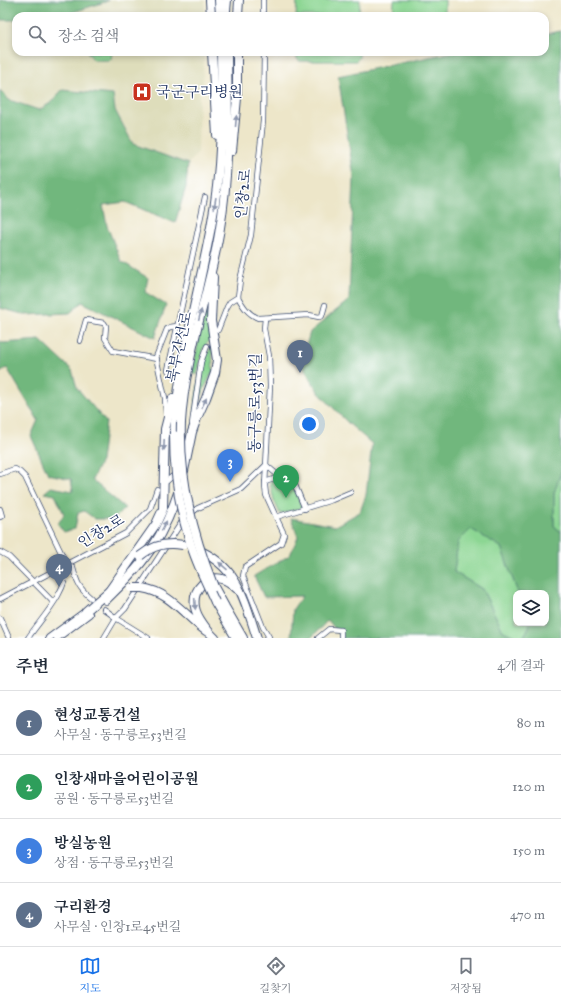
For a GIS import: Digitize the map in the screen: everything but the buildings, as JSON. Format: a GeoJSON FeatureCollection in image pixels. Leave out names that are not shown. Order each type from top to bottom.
{"type":"FeatureCollection","features":[{"type":"Feature","properties":{"kind":"highway"},"geometry":{"type":"LineString","coordinates":[[210,0],[211,12]]}},
{"type":"Feature","properties":{"kind":"highway"},"geometry":{"type":"LineString","coordinates":[[219,0],[223,12]]}},
{"type":"Feature","properties":{"kind":"highway"},"geometry":{"type":"LineString","coordinates":[[224,12],[226,0]]}},
{"type":"Feature","properties":{"kind":"highway"},"geometry":{"type":"LineString","coordinates":[[238,12],[239,0]]}},
{"type":"Feature","properties":{"kind":"highway"},"geometry":{"type":"LineString","coordinates":[[212,56],[219,177]]}},
{"type":"Feature","properties":{"kind":"highway","name":"북부간선로"},"geometry":{"type":"LineString","coordinates":[[221,56],[222,108],[219,177],[211,227],[178,385],[174,435],[176,466],[184,520],[190,543],[198,566],[215,602],[236,638]]}},
{"type":"Feature","properties":{"kind":"highway","name":"북부간선로"},"geometry":{"type":"LineString","coordinates":[[227,56],[228,158],[226,188],[214,257],[184,388],[181,444],[185,491],[193,529],[214,586],[243,638]]}},
{"type":"Feature","properties":{"kind":"highway"},"geometry":{"type":"LineString","coordinates":[[226,188],[232,161],[237,98],[237,56]]}},
{"type":"Feature","properties":{"kind":"highway"},"geometry":{"type":"LineString","coordinates":[[88,612],[107,596],[145,558],[160,535],[173,507],[182,478],[196,418],[206,398],[215,373],[217,360],[211,321],[214,257]]}},
{"type":"Feature","properties":{"kind":"highway"},"geometry":{"type":"LineString","coordinates":[[107,596],[156,524],[163,509],[165,428],[190,325]]}},
{"type":"Feature","properties":{"kind":"highway"},"geometry":{"type":"LineString","coordinates":[[107,596],[140,556],[146,551],[159,545],[171,543],[183,545],[207,554],[224,566],[234,578],[241,592],[257,638]]}},
{"type":"Feature","properties":{"kind":"highway"},"geometry":{"type":"LineString","coordinates":[[213,637],[195,609],[195,595],[199,587],[207,580],[219,579],[230,582],[241,592]]}},
{"type":"Feature","properties":{"kind":"highway"},"geometry":{"type":"LineString","coordinates":[[107,596],[131,588],[142,588],[159,592],[174,602],[213,637]]}},
{"type":"Feature","properties":{"kind":"street"},"geometry":{"type":"LineString","coordinates":[[263,0],[263,12]]}},
{"type":"Feature","properties":{"kind":"street","name":"인창2로"},"geometry":{"type":"LineString","coordinates":[[238,297],[240,280],[251,235],[263,121],[264,56]]}},
{"type":"Feature","properties":{"kind":"street"},"geometry":{"type":"LineString","coordinates":[[173,372],[169,372],[168,370],[204,197]]}},
{"type":"Feature","properties":{"kind":"street"},"geometry":{"type":"LineString","coordinates":[[218,330],[230,302],[238,297],[248,312],[252,316],[258,318],[319,317],[322,316],[325,305]]}},
{"type":"Feature","properties":{"kind":"street","name":"동구릉로53번길"},"geometry":{"type":"LineString","coordinates":[[265,318],[264,329],[269,356],[270,373],[265,480]]}},
{"type":"Feature","properties":{"kind":"street"},"geometry":{"type":"LineString","coordinates":[[80,341],[86,320],[104,322],[106,324],[104,335],[113,351],[157,360]]}},
{"type":"Feature","properties":{"kind":"street"},"geometry":{"type":"LineString","coordinates":[[165,428],[165,398],[157,354],[167,329],[170,326],[177,326]]}},
{"type":"Feature","properties":{"kind":"street"},"geometry":{"type":"LineString","coordinates":[[167,481],[173,476],[179,466],[188,439],[192,432],[198,377],[202,358],[207,346]]}},
{"type":"Feature","properties":{"kind":"street"},"geometry":{"type":"LineString","coordinates":[[192,376],[198,377]]}},
{"type":"Feature","properties":{"kind":"street"},"geometry":{"type":"LineString","coordinates":[[104,638],[116,618],[125,609],[178,527],[187,516],[198,508],[241,488],[266,464]]}},
{"type":"Feature","properties":{"kind":"street","name":"동구릉로53번길"},"geometry":{"type":"LineString","coordinates":[[266,464],[280,477],[290,476],[292,478],[305,509]]}},
{"type":"Feature","properties":{"kind":"street"},"geometry":{"type":"LineString","coordinates":[[0,474],[15,470],[20,472],[25,477],[67,565],[65,581],[60,591],[28,638]]}},
{"type":"Feature","properties":{"kind":"street","name":"동구릉로53번길"},"geometry":{"type":"LineString","coordinates":[[256,475],[264,474],[266,495],[284,534],[281,543],[245,567],[243,576],[268,638]]}},
{"type":"Feature","properties":{"kind":"street"},"geometry":{"type":"LineString","coordinates":[[265,480],[280,477]]}},
{"type":"Feature","properties":{"kind":"street","name":"인창2로"},"geometry":{"type":"LineString","coordinates":[[0,599],[32,581],[67,565],[129,530],[150,509],[157,489]]}},
{"type":"Feature","properties":{"kind":"street"},"geometry":{"type":"LineString","coordinates":[[276,517],[332,500],[351,492]]}},
{"type":"Feature","properties":{"kind":"street"},"geometry":{"type":"LineString","coordinates":[[0,508],[2,516],[0,517]]}},
{"type":"Feature","properties":{"kind":"street"},"geometry":{"type":"LineString","coordinates":[[0,552],[9,557],[53,602]]}},
{"type":"Feature","properties":{"kind":"street"},"geometry":{"type":"LineString","coordinates":[[67,565],[73,568],[81,590],[91,598]]}},
{"type":"Feature","properties":{"kind":"street"},"geometry":{"type":"LineString","coordinates":[[104,609],[148,638]]}},
{"type":"Feature","properties":{"kind":"street"},"geometry":{"type":"LineString","coordinates":[[49,638],[88,612]]}},
{"type":"Feature","properties":{"kind":"street"},"geometry":{"type":"LineString","coordinates":[[57,638],[88,612]]}},
{"type":"Feature","properties":{"kind":"street"},"geometry":{"type":"LineString","coordinates":[[0,618],[9,638]]}},
{"type":"Feature","properties":{"kind":"street"},"geometry":{"type":"LineString","coordinates":[[318,638],[329,629],[341,630],[341,638]]}},
{"type":"Feature","properties":{"kind":"shaded area"},"geometry":{"type":"Polygon","coordinates":[[[108,0],[205,0],[205,12],[74,12],[107,2],[108,0]]]}},
{"type":"Feature","properties":{"kind":"shaded area","name":"국군구리병원"},"geometry":{"type":"Polygon","coordinates":[[[0,20],[12,20],[12,56],[204,56],[203,83],[199,94],[198,153],[188,164],[133,144],[115,110],[62,90],[52,102],[39,110],[9,100],[0,90],[0,20]]]}},
{"type":"Feature","properties":{"kind":"green space"},"geometry":{"type":"Polygon","coordinates":[[[0,0],[108,0],[74,12],[12,12],[12,20],[0,20],[0,0]]]}},
{"type":"Feature","properties":{"kind":"green space"},"geometry":{"type":"Polygon","coordinates":[[[297,0],[360,0],[359,12],[296,12],[297,0]]]}},
{"type":"Feature","properties":{"kind":"green space"},"geometry":{"type":"Polygon","coordinates":[[[394,0],[445,0],[445,12],[393,12],[394,0]]]}},
{"type":"Feature","properties":{"kind":"green space"},"geometry":{"type":"Polygon","coordinates":[[[561,31],[561,472],[554,493],[554,526],[561,532],[561,638],[523,638],[529,626],[549,626],[549,590],[517,590],[501,547],[471,529],[458,542],[454,572],[482,589],[503,631],[520,638],[342,638],[328,620],[311,638],[291,638],[293,609],[302,596],[264,597],[254,576],[290,555],[298,537],[291,518],[335,526],[360,512],[366,495],[372,444],[347,422],[319,393],[301,363],[310,332],[349,300],[354,177],[338,76],[434,56],[549,56],[549,33],[561,31]]]}},
{"type":"Feature","properties":{"kind":"green space"},"geometry":{"type":"Polygon","coordinates":[[[90,56],[111,56],[110,60],[94,60],[90,56]]]}},
{"type":"Feature","properties":{"kind":"green space"},"geometry":{"type":"Polygon","coordinates":[[[297,56],[359,56],[356,61],[300,61],[297,59],[297,56]]]}},
{"type":"Feature","properties":{"kind":"green space"},"geometry":{"type":"Polygon","coordinates":[[[0,90],[9,100],[39,110],[52,102],[62,90],[113,95],[115,110],[133,144],[188,164],[186,187],[175,223],[125,202],[103,205],[107,226],[121,261],[148,278],[145,292],[166,305],[155,338],[82,302],[70,313],[26,315],[0,308],[0,90]]]}},
{"type":"Feature","properties":{"kind":"green space"},"geometry":{"type":"Polygon","coordinates":[[[206,313],[208,313],[211,338],[203,349],[197,375],[192,373],[202,324],[206,313]]]}},
{"type":"Feature","properties":{"kind":"green space"},"geometry":{"type":"Polygon","coordinates":[[[40,340],[72,370],[77,388],[106,422],[101,461],[92,480],[125,508],[114,519],[95,519],[84,511],[78,513],[75,529],[64,532],[58,524],[64,514],[55,495],[44,493],[51,487],[73,491],[71,479],[48,474],[31,436],[38,420],[7,368],[0,373],[0,341],[3,343],[40,340]]]}},
{"type":"Feature","properties":{"kind":"green space"},"geometry":{"type":"Polygon","coordinates":[[[212,346],[213,371],[196,410],[194,410],[204,360],[212,346]]]}},
{"type":"Feature","properties":{"kind":"green space"},"geometry":{"type":"Polygon","coordinates":[[[561,472],[561,532],[554,526],[554,493],[561,472]]]}},
{"type":"Feature","properties":{"kind":"green space"},"geometry":{"type":"Polygon","coordinates":[[[291,479],[302,508],[280,514],[274,500],[270,483],[272,480],[291,479]]]}},
{"type":"Feature","properties":{"kind":"green space"},"geometry":{"type":"Polygon","coordinates":[[[471,529],[501,547],[517,590],[513,590],[513,626],[529,626],[523,638],[503,631],[482,589],[454,572],[458,542],[471,529]]]}},
{"type":"Feature","properties":{"kind":"place","name":"국군구리병원"},"geometry":{"type":"Point","coordinates":[142,92]}},
{"type":"Feature","properties":{"kind":"place","name":"현성교통건설"},"geometry":{"type":"Point","coordinates":[300,373]}},
{"type":"Feature","properties":{"kind":"place","name":"방실농원"},"geometry":{"type":"Point","coordinates":[230,482]}},
{"type":"Feature","properties":{"kind":"place","name":"인창새마을어린이공원"},"geometry":{"type":"Point","coordinates":[286,498]}},
{"type":"Feature","properties":{"kind":"place","name":"구리환경"},"geometry":{"type":"Point","coordinates":[59,587]}}]}
